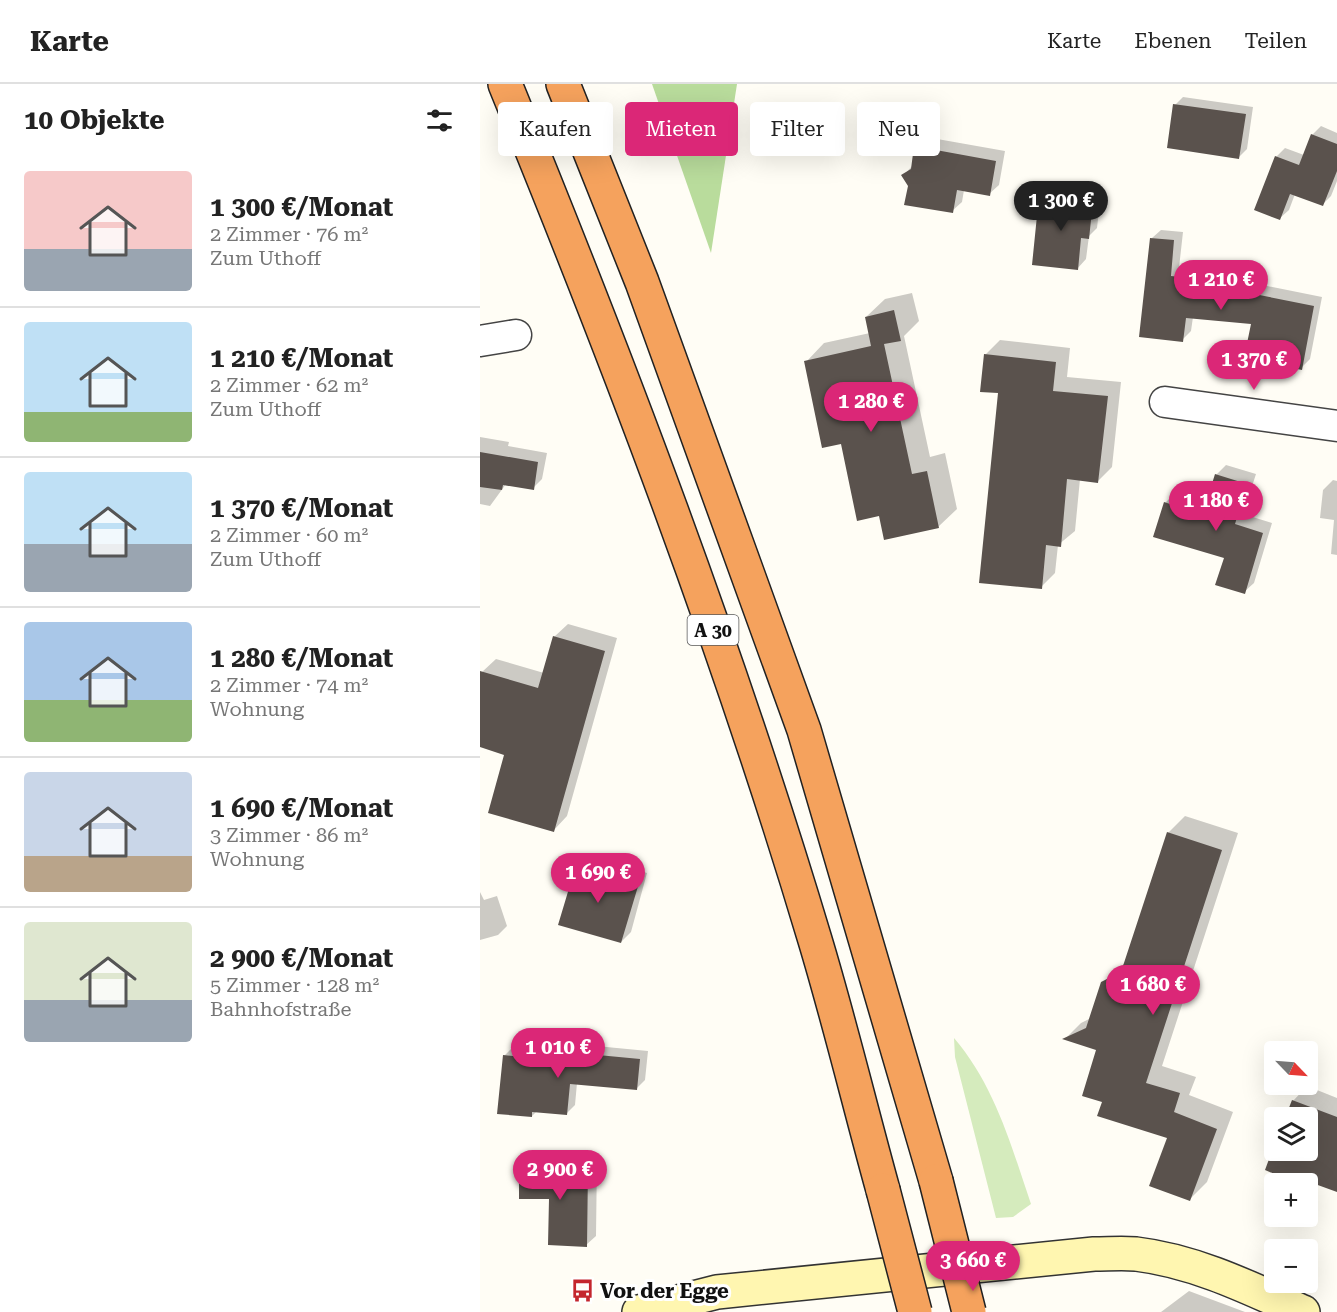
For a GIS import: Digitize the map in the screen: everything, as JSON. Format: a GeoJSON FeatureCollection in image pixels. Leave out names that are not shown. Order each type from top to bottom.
{"type":"FeatureCollection","features":[{"type":"Feature","properties":{"kind":"highway","name":"A 30"},"geometry":{"type":"LineString","coordinates":[[505,84],[580,266],[664,489],[742,714],[815,941],[915,1312]]}},
{"type":"Feature","properties":{"kind":"highway","name":"A 30"},"geometry":{"type":"LineString","coordinates":[[563,84],[642,282],[804,730],[936,1180],[969,1312]]}},
{"type":"Feature","properties":{"kind":"street"},"geometry":{"type":"LineString","coordinates":[[480,341],[516,335]]}},
{"type":"Feature","properties":{"kind":"street"},"geometry":{"type":"LineString","coordinates":[[1165,402],[1337,426]]}},
{"type":"Feature","properties":{"kind":"street"},"geometry":{"type":"LineString","coordinates":[[639,1312],[717,1292],[1094,1254],[1135,1254],[1180,1263],[1239,1283],[1303,1312]]}},
{"type":"Feature","properties":{"kind":"green space"},"geometry":{"type":"Polygon","coordinates":[[[652,84],[737,84],[734,102],[658,102],[652,84]]]}},
{"type":"Feature","properties":{"kind":"green space"},"geometry":{"type":"Polygon","coordinates":[[[677,156],[726,156],[711,253],[677,156]]]}},
{"type":"Feature","properties":{"kind":"green space"},"geometry":{"type":"Polygon","coordinates":[[[954,1038],[981,1076],[991,1096],[1009,1138],[1031,1204],[1013,1217],[996,1218],[955,1057],[954,1038]]]}},
{"type":"Feature","properties":{"kind":"building"},"geometry":{"type":"Polygon","coordinates":[[[1173,104],[1246,114],[1239,159],[1167,148],[1173,104]]]}},
{"type":"Feature","properties":{"kind":"building"},"geometry":{"type":"Polygon","coordinates":[[[1311,134],[1337,144],[1337,171],[1323,206],[1290,194],[1280,220],[1254,210],[1275,156],[1299,165],[1311,134]]]}},
{"type":"Feature","properties":{"kind":"building"},"geometry":{"type":"Polygon","coordinates":[[[940,151],[996,161],[990,196],[957,190],[953,213],[904,205],[908,186],[901,175],[911,169],[913,156],[940,156],[940,151]]]}},
{"type":"Feature","properties":{"kind":"building"},"geometry":{"type":"Polygon","coordinates":[[[1039,196],[1093,201],[1089,239],[1081,238],[1078,270],[1032,265],[1039,196]]]}},
{"type":"Feature","properties":{"kind":"building"},"geometry":{"type":"Polygon","coordinates":[[[1150,238],[1174,240],[1171,276],[1220,281],[1219,287],[1314,306],[1302,370],[1244,358],[1251,324],[1186,318],[1183,342],[1139,337],[1150,238]]]}},
{"type":"Feature","properties":{"kind":"building"},"geometry":{"type":"Polygon","coordinates":[[[894,310],[901,341],[884,344],[912,474],[927,471],[939,528],[884,540],[879,516],[857,521],[841,444],[822,448],[804,361],[871,346],[865,317],[894,310]]]}},
{"type":"Feature","properties":{"kind":"building"},"geometry":{"type":"Polygon","coordinates":[[[984,354],[1056,362],[1053,391],[1108,396],[1098,483],[1067,479],[1061,547],[1046,545],[1042,589],[979,583],[998,393],[980,392],[984,354]]]}},
{"type":"Feature","properties":{"kind":"building"},"geometry":{"type":"Polygon","coordinates":[[[480,452],[538,462],[534,490],[503,485],[502,490],[480,487],[480,452]]]}},
{"type":"Feature","properties":{"kind":"building"},"geometry":{"type":"Polygon","coordinates":[[[1215,474],[1247,484],[1235,524],[1263,533],[1245,594],[1215,585],[1224,558],[1153,537],[1164,502],[1197,513],[1201,498],[1207,500],[1215,474]]]}},
{"type":"Feature","properties":{"kind":"building"},"geometry":{"type":"Polygon","coordinates":[[[553,636],[605,651],[554,832],[488,813],[504,755],[480,747],[480,671],[538,688],[553,636]]]}},
{"type":"Feature","properties":{"kind":"building"},"geometry":{"type":"Polygon","coordinates":[[[1167,832],[1222,850],[1146,1083],[1180,1093],[1174,1112],[1217,1129],[1190,1201],[1149,1186],[1167,1138],[1097,1116],[1102,1102],[1082,1096],[1096,1050],[1062,1039],[1086,1028],[1101,982],[1121,972],[1167,832]]]}},
{"type":"Feature","properties":{"kind":"building"},"geometry":{"type":"Polygon","coordinates":[[[576,865],[639,883],[621,943],[558,925],[576,865]]]}},
{"type":"Feature","properties":{"kind":"building"},"geometry":{"type":"Polygon","coordinates":[[[524,1048],[640,1059],[637,1090],[570,1084],[567,1115],[532,1112],[532,1117],[497,1114],[503,1055],[523,1057],[524,1048]]]}},
{"type":"Feature","properties":{"kind":"building"},"geometry":{"type":"Polygon","coordinates":[[[1292,1100],[1311,1107],[1289,1107],[1292,1100]]]}},
{"type":"Feature","properties":{"kind":"building"},"geometry":{"type":"Polygon","coordinates":[[[1318,1110],[1337,1117],[1337,1192],[1318,1185],[1318,1173],[1272,1173],[1265,1170],[1268,1161],[1318,1161],[1318,1110]]]}},
{"type":"Feature","properties":{"kind":"building"},"geometry":{"type":"Polygon","coordinates":[[[588,1167],[587,1247],[548,1245],[549,1199],[519,1199],[519,1169],[588,1167]]]}},
{"type":"Feature","properties":{"kind":"place","name":"Vor der Egge"},"geometry":{"type":"Point","coordinates":[582,1291]}}]}
